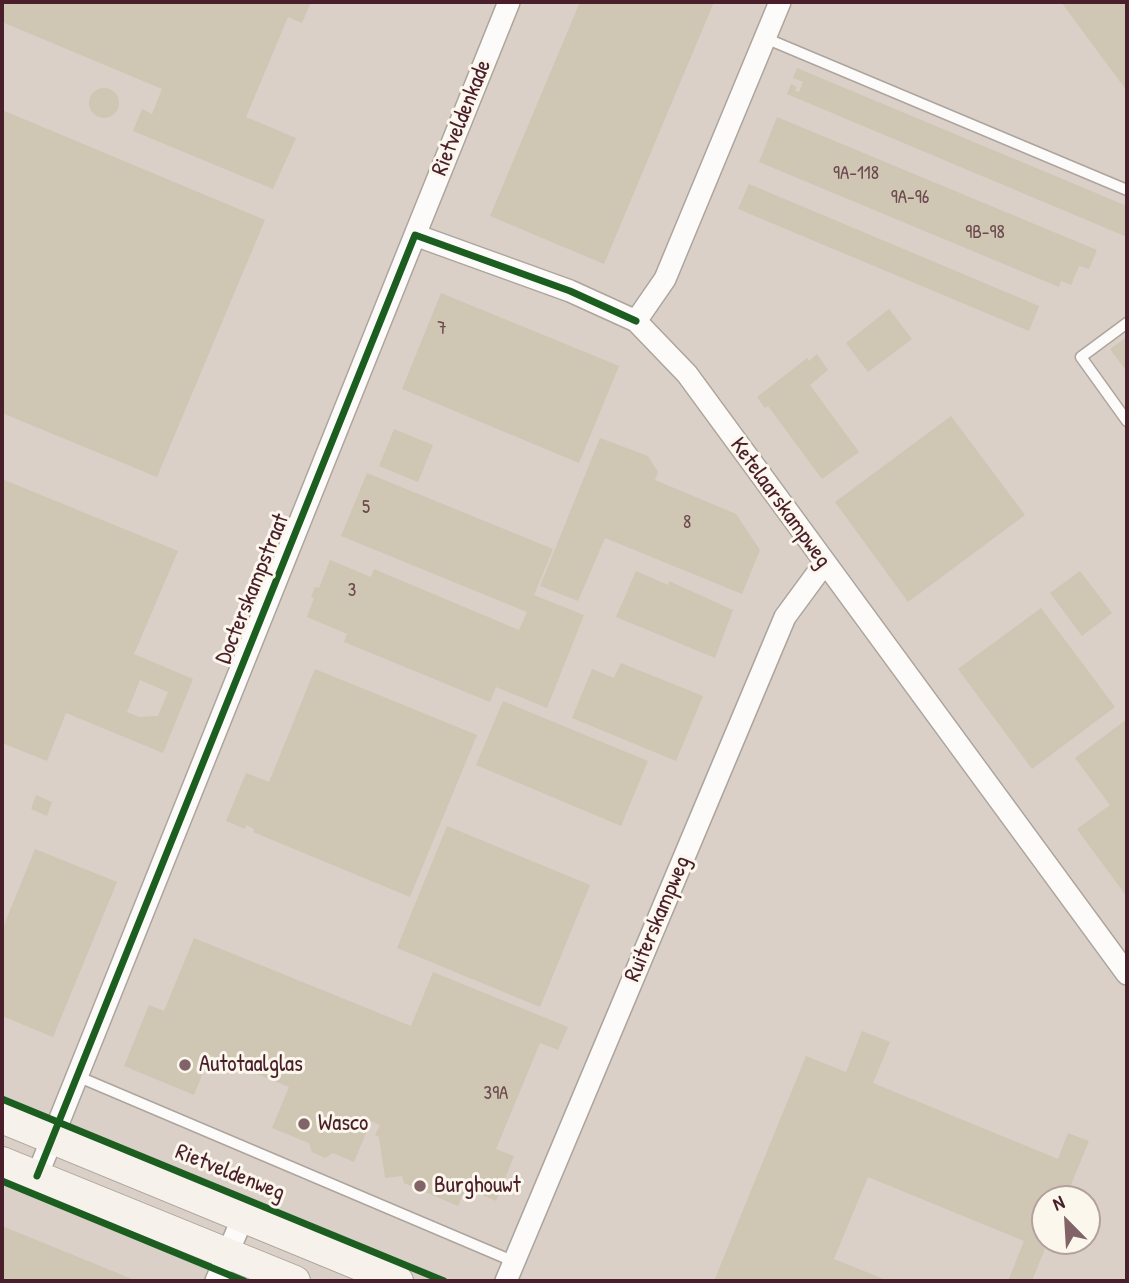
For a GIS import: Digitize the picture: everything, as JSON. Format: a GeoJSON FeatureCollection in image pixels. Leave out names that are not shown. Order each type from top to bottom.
{"type":"FeatureCollection","features":[{"type":"Feature","properties":{"kind":"main road","name":"Rietveldenweg"},"geometry":{"type":"LineString","coordinates":[[2,1118],[398,1281]]}},
{"type":"Feature","properties":{"kind":"main road"},"geometry":{"type":"LineString","coordinates":[[2,1162],[295,1281]]}},
{"type":"Feature","properties":{"kind":"street","name":"Rietveldenkade"},"geometry":{"type":"LineString","coordinates":[[415,235],[509,2]]}},
{"type":"Feature","properties":{"kind":"street"},"geometry":{"type":"LineString","coordinates":[[415,235],[570,291],[636,321],[665,279],[780,2]]}},
{"type":"Feature","properties":{"kind":"street","name":"Docterskampstraat"},"geometry":{"type":"LineString","coordinates":[[37,1176],[415,235]]}},
{"type":"Feature","properties":{"kind":"street","name":"Ketelaarskampweg"},"geometry":{"type":"LineString","coordinates":[[636,321],[687,374],[1127,974]]}},
{"type":"Feature","properties":{"kind":"street","name":"Ruiterskampweg"},"geometry":{"type":"LineString","coordinates":[[510,1272],[785,617],[824,564]]}},
{"type":"Feature","properties":{"kind":"street"},"geometry":{"type":"LineString","coordinates":[[216,1281],[243,1217]]}},
{"type":"Feature","properties":{"kind":"lane"},"geometry":{"type":"LineString","coordinates":[[765,38],[1127,190]]}},
{"type":"Feature","properties":{"kind":"lane"},"geometry":{"type":"LineString","coordinates":[[1127,323],[1080,357],[1127,421]]}},
{"type":"Feature","properties":{"kind":"lane","name":"Rietveldenweg"},"geometry":{"type":"LineString","coordinates":[[79,1077],[510,1272]]}},
{"type":"Feature","properties":{"kind":"shaded area"},"geometry":{"type":"Polygon","coordinates":[[[2,2],[1127,2],[1127,1281],[2,1281],[2,2]]]}},
{"type":"Feature","properties":{"kind":"building"},"geometry":{"type":"Polygon","coordinates":[[[2,2],[311,2],[302,23],[288,17],[246,117],[296,138],[273,189],[133,131],[142,109],[152,114],[162,89],[2,22],[2,2]]]}},
{"type":"Feature","properties":{"kind":"building"},"geometry":{"type":"Polygon","coordinates":[[[580,2],[714,2],[604,264],[490,216],[580,2]]]}},
{"type":"Feature","properties":{"kind":"building"},"geometry":{"type":"Polygon","coordinates":[[[1061,2],[1127,2],[1127,91],[1061,2]]]}},
{"type":"Feature","properties":{"kind":"building"},"geometry":{"type":"Polygon","coordinates":[[[797,68],[1127,206],[1127,237],[787,94],[791,84],[797,87],[795,91],[799,92],[803,82],[793,78],[797,68]]]}},
{"type":"Feature","properties":{"kind":"building"},"geometry":{"type":"Polygon","coordinates":[[[104,88],[115,92],[119,103],[115,114],[104,118],[93,114],[89,103],[93,92],[104,88]]]}},
{"type":"Feature","properties":{"kind":"building"},"geometry":{"type":"Polygon","coordinates":[[[2,110],[265,220],[157,477],[2,413],[2,110]]]}},
{"type":"Feature","properties":{"kind":"building"},"geometry":{"type":"Polygon","coordinates":[[[777,117],[1097,250],[1089,269],[1079,266],[1071,285],[1061,281],[1059,287],[759,162],[777,117]]]}},
{"type":"Feature","properties":{"kind":"building"},"geometry":{"type":"Polygon","coordinates":[[[749,184],[1039,306],[1029,331],[738,209],[749,184]]]}},
{"type":"Feature","properties":{"kind":"building"},"geometry":{"type":"Polygon","coordinates":[[[441,293],[619,366],[579,463],[402,389],[441,293]]]}},
{"type":"Feature","properties":{"kind":"building"},"geometry":{"type":"Polygon","coordinates":[[[889,309],[912,339],[868,372],[846,343],[889,309]]]}},
{"type":"Feature","properties":{"kind":"building"},"geometry":{"type":"Polygon","coordinates":[[[1127,337],[1127,372],[1110,349],[1127,337]]]}},
{"type":"Feature","properties":{"kind":"building"},"geometry":{"type":"Polygon","coordinates":[[[817,354],[828,370],[810,385],[859,452],[822,479],[768,406],[765,408],[757,397],[807,358],[809,361],[817,354]]]}},
{"type":"Feature","properties":{"kind":"building"},"geometry":{"type":"Polygon","coordinates":[[[951,416],[1025,515],[908,602],[835,502],[951,416]]]}},
{"type":"Feature","properties":{"kind":"building"},"geometry":{"type":"Polygon","coordinates":[[[394,429],[433,445],[418,482],[379,466],[394,429]]]}},
{"type":"Feature","properties":{"kind":"building"},"geometry":{"type":"Polygon","coordinates":[[[600,438],[648,456],[658,472],[655,480],[736,514],[760,550],[742,594],[605,538],[578,601],[540,586],[600,438]]]}},
{"type":"Feature","properties":{"kind":"building"},"geometry":{"type":"Polygon","coordinates":[[[367,473],[553,549],[534,595],[584,615],[547,708],[496,687],[490,702],[344,642],[347,634],[307,617],[315,587],[319,588],[330,560],[371,577],[374,569],[519,630],[527,612],[341,536],[367,473]]]}},
{"type":"Feature","properties":{"kind":"building"},"geometry":{"type":"Polygon","coordinates":[[[2,479],[178,551],[134,654],[193,679],[163,753],[66,713],[47,761],[2,743],[2,479]],[[140,680],[127,712],[139,717],[158,716],[168,692],[140,680]]]}},
{"type":"Feature","properties":{"kind":"building"},"geometry":{"type":"Polygon","coordinates":[[[636,571],[668,585],[669,581],[733,610],[715,658],[616,617],[636,571]]]}},
{"type":"Feature","properties":{"kind":"building"},"geometry":{"type":"Polygon","coordinates":[[[1080,571],[1112,613],[1082,636],[1050,593],[1080,571]]]}},
{"type":"Feature","properties":{"kind":"building"},"geometry":{"type":"Polygon","coordinates":[[[1041,608],[1115,707],[1032,769],[958,669],[1041,608]]]}},
{"type":"Feature","properties":{"kind":"building"},"geometry":{"type":"Polygon","coordinates":[[[621,663],[703,696],[676,761],[572,718],[592,669],[614,678],[621,663]]]}},
{"type":"Feature","properties":{"kind":"building"},"geometry":{"type":"Polygon","coordinates":[[[315,669],[477,735],[410,897],[253,832],[254,829],[246,825],[245,829],[226,821],[246,773],[269,782],[315,669]]]}},
{"type":"Feature","properties":{"kind":"building"},"geometry":{"type":"Polygon","coordinates":[[[503,701],[648,761],[621,826],[476,765],[503,701]]]}},
{"type":"Feature","properties":{"kind":"building"},"geometry":{"type":"Polygon","coordinates":[[[1127,719],[1127,897],[1077,829],[1110,805],[1075,758],[1127,719]]]}},
{"type":"Feature","properties":{"kind":"building"},"geometry":{"type":"Polygon","coordinates":[[[36,795],[52,802],[47,816],[31,809],[36,795]]]}},
{"type":"Feature","properties":{"kind":"building"},"geometry":{"type":"Polygon","coordinates":[[[447,826],[590,885],[540,1007],[397,948],[447,826]]]}},
{"type":"Feature","properties":{"kind":"building"},"geometry":{"type":"Polygon","coordinates":[[[35,849],[117,882],[53,1037],[2,1016],[2,930],[35,849]]]}},
{"type":"Feature","properties":{"kind":"building"},"geometry":{"type":"Polygon","coordinates":[[[194,938],[411,1026],[433,972],[568,1027],[558,1050],[540,1043],[496,1149],[514,1156],[496,1201],[466,1188],[458,1206],[404,1183],[402,1176],[385,1178],[379,1137],[375,1135],[380,1125],[371,1121],[354,1162],[333,1153],[325,1158],[312,1152],[309,1143],[272,1128],[289,1087],[210,1055],[194,1095],[124,1066],[149,1005],[164,1011],[194,938]]]}},
{"type":"Feature","properties":{"kind":"building"},"geometry":{"type":"Polygon","coordinates":[[[862,1031],[890,1042],[873,1083],[1058,1159],[1068,1133],[1089,1141],[1071,1185],[1031,1185],[1031,1255],[1042,1255],[1032,1281],[1008,1281],[1024,1241],[868,1177],[834,1259],[889,1281],[714,1281],[806,1056],[846,1072],[862,1031]]]}},
{"type":"Feature","properties":{"kind":"building"},"geometry":{"type":"Polygon","coordinates":[[[2,1226],[137,1281],[2,1281],[2,1226]]]}},
{"type":"Feature","properties":{"kind":"cycle path"},"geometry":{"type":"LineString","coordinates":[[37,1176],[415,235],[570,291],[636,321]]}},
{"type":"Feature","properties":{"kind":"cycle path"},"geometry":{"type":"LineString","coordinates":[[2,1099],[444,1281]]}},
{"type":"Feature","properties":{"kind":"cycle path"},"geometry":{"type":"LineString","coordinates":[[2,1181],[244,1281]]}},
{"type":"Feature","properties":{"kind":"place","name":"Autotaalglas"},"geometry":{"type":"Point","coordinates":[185,1065]}},
{"type":"Feature","properties":{"kind":"place","name":"Wasco"},"geometry":{"type":"Point","coordinates":[304,1124]}},
{"type":"Feature","properties":{"kind":"place","name":"Burghouwt"},"geometry":{"type":"Point","coordinates":[420,1186]}}]}
